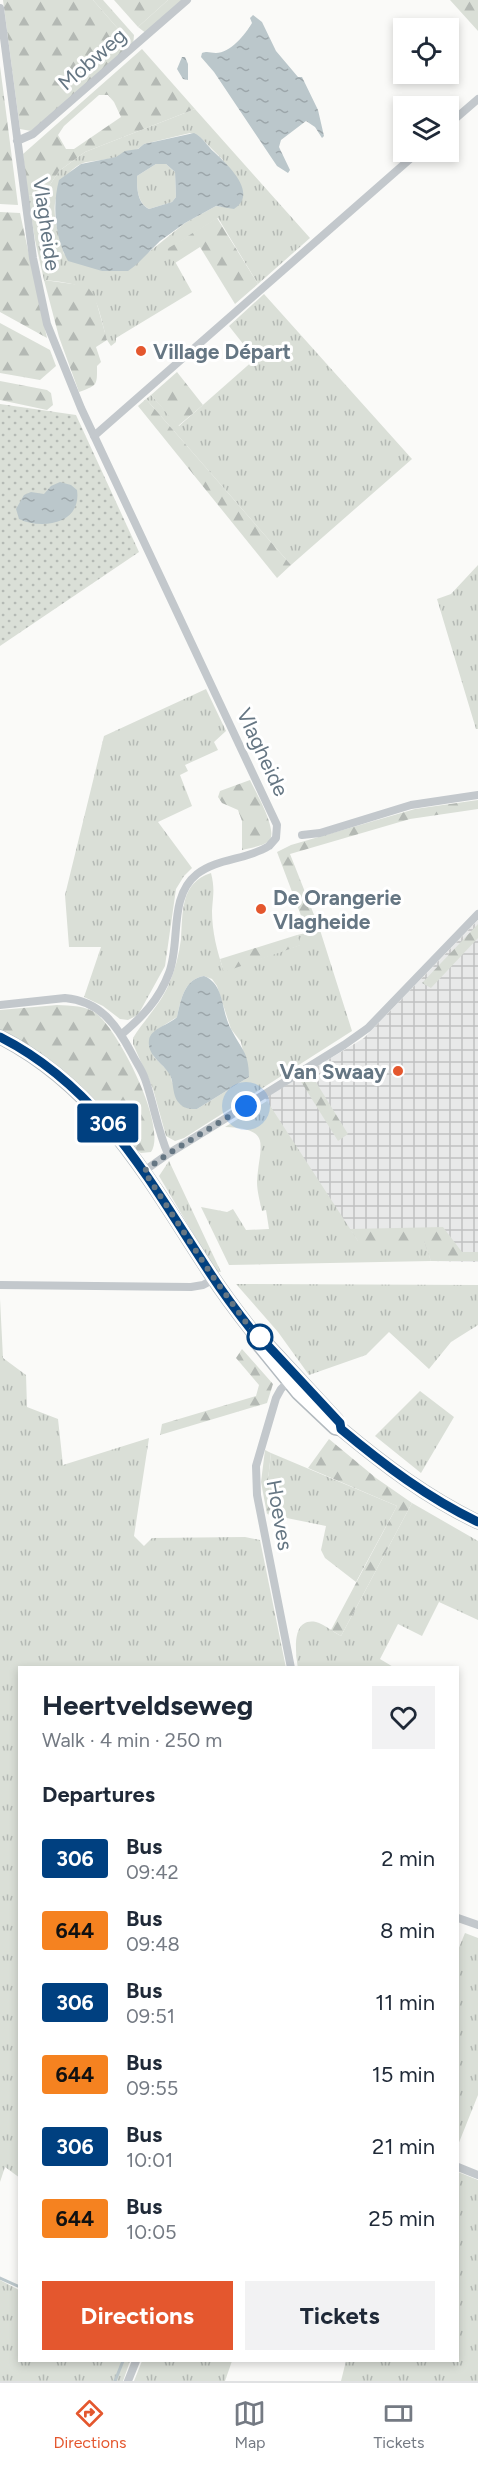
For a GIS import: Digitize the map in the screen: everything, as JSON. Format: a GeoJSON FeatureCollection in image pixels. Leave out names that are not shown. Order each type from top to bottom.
{"type":"FeatureCollection","features":[{"type":"Feature","properties":{"kind":"main road"},"geometry":{"type":"LineString","coordinates":[[0,1037],[36,1059],[72,1086],[101,1115],[128,1147],[214,1279],[291,1379],[340,1423],[341,1429],[403,1477],[454,1510],[478,1522]]}},
{"type":"Feature","properties":{"kind":"street","name":"Mobweg"},"geometry":{"type":"LineString","coordinates":[[17,141],[33,134],[188,0]]}},
{"type":"Feature","properties":{"kind":"street","name":"Vlagheide"},"geometry":{"type":"LineString","coordinates":[[0,8],[33,258],[42,304],[55,347],[94,436],[277,825],[276,838],[269,846],[204,869],[185,887],[179,901],[176,947],[169,973],[148,1010],[122,1034]]}},
{"type":"Feature","properties":{"kind":"street"},"geometry":{"type":"LineString","coordinates":[[459,115],[478,99]]}},
{"type":"Feature","properties":{"kind":"street"},"geometry":{"type":"LineString","coordinates":[[94,436],[407,162]]}},
{"type":"Feature","properties":{"kind":"street"},"geometry":{"type":"LineString","coordinates":[[303,835],[320,833],[422,803],[478,795]]}},
{"type":"Feature","properties":{"kind":"street"},"geometry":{"type":"LineString","coordinates":[[144,1171],[344,1046],[368,1028],[478,914]]}},
{"type":"Feature","properties":{"kind":"street"},"geometry":{"type":"LineString","coordinates":[[0,1005],[65,998],[76,999],[97,1008],[122,1034],[145,1077],[159,1135],[168,1154]]}},
{"type":"Feature","properties":{"kind":"street"},"geometry":{"type":"LineString","coordinates":[[0,1285],[191,1287],[203,1285],[214,1279]]}},
{"type":"Feature","properties":{"kind":"street","name":"Hoeves"},"geometry":{"type":"LineString","coordinates":[[291,1379],[276,1398],[257,1459],[255,1479],[291,1666]]}},
{"type":"Feature","properties":{"kind":"street"},"geometry":{"type":"LineString","coordinates":[[459,1918],[478,1925]]}},
{"type":"Feature","properties":{"kind":"street"},"geometry":{"type":"LineString","coordinates":[[459,2167],[478,2175]]}},
{"type":"Feature","properties":{"kind":"street"},"geometry":{"type":"LineString","coordinates":[[128,2381],[136,2362]]}},
{"type":"Feature","properties":{"kind":"shaded area","name":"Van Swaay"},"geometry":{"type":"Polygon","coordinates":[[[478,920],[478,1262],[431,1261],[429,1257],[349,1253],[265,1098],[364,1038],[478,920]]]}},
{"type":"Feature","properties":{"kind":"green space"},"geometry":{"type":"Polygon","coordinates":[[[3,0],[93,0],[133,46],[31,131],[20,129],[3,0]]]}},
{"type":"Feature","properties":{"kind":"green space"},"geometry":{"type":"Polygon","coordinates":[[[93,0],[103,0],[134,35],[133,46],[93,0]]]}},
{"type":"Feature","properties":{"kind":"green space"},"geometry":{"type":"Polygon","coordinates":[[[114,0],[168,0],[138,27],[114,0]]]}},
{"type":"Feature","properties":{"kind":"green space"},"geometry":{"type":"Polygon","coordinates":[[[168,0],[186,0],[147,34],[138,27],[168,0]]]}},
{"type":"Feature","properties":{"kind":"green space"},"geometry":{"type":"Polygon","coordinates":[[[450,0],[478,0],[478,31],[450,0]]]}},
{"type":"Feature","properties":{"kind":"green space"},"geometry":{"type":"Polygon","coordinates":[[[142,49],[195,109],[85,152],[59,171],[44,194],[28,196],[23,154],[142,49]],[[99,95],[64,126],[58,135],[66,149],[74,149],[121,117],[108,95],[99,95]]]}},
{"type":"Feature","properties":{"kind":"green space"},"geometry":{"type":"Polygon","coordinates":[[[0,66],[6,112],[0,112],[0,66]]]}},
{"type":"Feature","properties":{"kind":"green space"},"geometry":{"type":"Polygon","coordinates":[[[195,109],[310,238],[258,284],[218,218],[168,249],[192,292],[116,338],[116,342],[111,346],[107,340],[96,301],[91,294],[75,285],[44,280],[28,196],[44,194],[59,171],[85,152],[195,109]],[[190,133],[144,144],[124,155],[87,162],[75,167],[62,184],[55,203],[56,222],[64,254],[103,271],[149,252],[185,223],[216,206],[221,207],[223,160],[199,136],[190,133]]]}},
{"type":"Feature","properties":{"kind":"green space"},"geometry":{"type":"Polygon","coordinates":[[[0,112],[6,112],[18,205],[0,204],[0,112]]]}},
{"type":"Feature","properties":{"kind":"green space"},"geometry":{"type":"Polygon","coordinates":[[[156,164],[166,164],[175,172],[176,197],[172,202],[149,209],[140,199],[137,176],[156,164]]]}},
{"type":"Feature","properties":{"kind":"green space"},"geometry":{"type":"Polygon","coordinates":[[[0,212],[20,213],[47,338],[0,312],[0,212]]]}},
{"type":"Feature","properties":{"kind":"green space"},"geometry":{"type":"Polygon","coordinates":[[[217,218],[258,284],[235,304],[200,247],[175,263],[167,249],[217,218]]]}},
{"type":"Feature","properties":{"kind":"green space"},"geometry":{"type":"Polygon","coordinates":[[[44,280],[87,286],[95,297],[107,340],[96,347],[101,362],[97,366],[95,384],[90,388],[79,392],[59,337],[44,280]]]}},
{"type":"Feature","properties":{"kind":"green space"},"geometry":{"type":"Polygon","coordinates":[[[264,294],[412,459],[291,565],[146,399],[151,395],[179,426],[255,359],[229,326],[264,294]]]}},
{"type":"Feature","properties":{"kind":"green space"},"geometry":{"type":"Polygon","coordinates":[[[0,323],[50,350],[56,366],[40,380],[0,373],[0,323]]]}},
{"type":"Feature","properties":{"kind":"green space"},"geometry":{"type":"Polygon","coordinates":[[[177,372],[203,405],[178,426],[151,395],[177,372]]]}},
{"type":"Feature","properties":{"kind":"green space"},"geometry":{"type":"Polygon","coordinates":[[[0,381],[47,390],[51,393],[53,405],[47,410],[0,400],[0,381]]]}},
{"type":"Feature","properties":{"kind":"green space"},"geometry":{"type":"Polygon","coordinates":[[[146,399],[291,565],[277,578],[138,406],[146,399]]]}},
{"type":"Feature","properties":{"kind":"green space"},"geometry":{"type":"Polygon","coordinates":[[[0,404],[76,415],[139,552],[0,646],[0,404]]]}},
{"type":"Feature","properties":{"kind":"green space"},"geometry":{"type":"Polygon","coordinates":[[[478,565],[478,729],[476,729],[437,599],[451,594],[478,565]]]}},
{"type":"Feature","properties":{"kind":"green space"},"geometry":{"type":"Polygon","coordinates":[[[206,689],[226,731],[214,742],[218,750],[185,765],[188,771],[180,775],[192,806],[158,822],[192,868],[176,889],[165,966],[138,1015],[128,1020],[120,1019],[103,1006],[84,997],[101,947],[69,947],[65,895],[104,736],[206,689]]]}},
{"type":"Feature","properties":{"kind":"green space"},"geometry":{"type":"Polygon","coordinates":[[[250,780],[269,820],[271,836],[269,841],[263,844],[242,850],[242,821],[238,810],[222,803],[218,797],[220,791],[250,780]]]}},
{"type":"Feature","properties":{"kind":"green space"},"geometry":{"type":"Polygon","coordinates":[[[478,800],[478,809],[410,819],[290,854],[320,930],[308,934],[277,852],[291,845],[415,809],[478,800]]]}},
{"type":"Feature","properties":{"kind":"green space"},"geometry":{"type":"Polygon","coordinates":[[[211,873],[213,926],[224,971],[300,945],[297,935],[320,930],[352,1031],[184,1138],[175,1141],[166,1136],[153,1089],[133,1044],[133,1038],[169,984],[179,951],[185,900],[188,891],[201,878],[211,873]],[[204,976],[192,981],[184,991],[177,1017],[158,1029],[149,1040],[154,1057],[170,1073],[172,1082],[197,1109],[249,1077],[241,1042],[231,1029],[217,986],[212,979],[204,976]]]}},
{"type":"Feature","properties":{"kind":"green space"},"geometry":{"type":"Polygon","coordinates":[[[478,924],[478,938],[431,988],[422,983],[478,924]]]}},
{"type":"Feature","properties":{"kind":"green space"},"geometry":{"type":"Polygon","coordinates":[[[297,935],[301,945],[224,972],[220,959],[297,935]]]}},
{"type":"Feature","properties":{"kind":"green space"},"geometry":{"type":"Polygon","coordinates":[[[57,1005],[78,1006],[92,1011],[106,1024],[117,1040],[139,1080],[147,1102],[153,1122],[154,1140],[151,1152],[141,1153],[136,1150],[73,1081],[48,1061],[0,1031],[0,1010],[57,1005]]]}},
{"type":"Feature","properties":{"kind":"green space"},"geometry":{"type":"Polygon","coordinates":[[[311,1074],[348,1134],[338,1141],[300,1080],[311,1074]]]}},
{"type":"Feature","properties":{"kind":"green space"},"geometry":{"type":"Polygon","coordinates":[[[267,1101],[358,1241],[424,1241],[431,1261],[229,1265],[201,1207],[227,1212],[233,1209],[246,1230],[269,1229],[266,1210],[262,1211],[257,1185],[260,1141],[251,1131],[225,1127],[267,1101]]]}},
{"type":"Feature","properties":{"kind":"green space"},"geometry":{"type":"Polygon","coordinates":[[[169,1161],[221,1272],[216,1272],[159,1176],[169,1161]]]}},
{"type":"Feature","properties":{"kind":"green space"},"geometry":{"type":"Polygon","coordinates":[[[443,1227],[462,1252],[478,1252],[478,1261],[431,1261],[424,1241],[358,1241],[350,1229],[443,1227]]]}},
{"type":"Feature","properties":{"kind":"green space"},"geometry":{"type":"Polygon","coordinates":[[[236,1284],[478,1285],[478,1325],[451,1342],[429,1369],[389,1332],[366,1355],[309,1375],[278,1332],[236,1284]]]}},
{"type":"Feature","properties":{"kind":"green space"},"geometry":{"type":"Polygon","coordinates":[[[0,1299],[3,1358],[26,1375],[27,1407],[58,1419],[63,1465],[149,1438],[134,1536],[144,1546],[152,1538],[245,1537],[260,1540],[286,1666],[18,1666],[18,2177],[5,2167],[0,2182],[0,1299]]]}},
{"type":"Feature","properties":{"kind":"green space"},"geometry":{"type":"Polygon","coordinates":[[[242,1349],[273,1384],[267,1403],[160,1435],[162,1424],[256,1396],[259,1385],[236,1358],[242,1349]]]}},
{"type":"Feature","properties":{"kind":"green space"},"geometry":{"type":"Polygon","coordinates":[[[420,1391],[454,1417],[421,1473],[375,1436],[420,1391]]]}},
{"type":"Feature","properties":{"kind":"green space"},"geometry":{"type":"Polygon","coordinates":[[[329,1439],[376,1478],[412,1503],[341,1636],[331,1630],[397,1506],[308,1468],[329,1439]]]}},
{"type":"Feature","properties":{"kind":"green space"},"geometry":{"type":"Polygon","coordinates":[[[265,1450],[271,1453],[268,1480],[273,1512],[267,1514],[261,1482],[265,1450]]]}},
{"type":"Feature","properties":{"kind":"green space"},"geometry":{"type":"Polygon","coordinates":[[[271,1453],[397,1506],[356,1582],[325,1558],[321,1550],[326,1526],[267,1514],[273,1512],[268,1480],[271,1453]]]}},
{"type":"Feature","properties":{"kind":"green space"},"geometry":{"type":"Polygon","coordinates":[[[412,1503],[478,1541],[478,1620],[439,1602],[422,1636],[398,1624],[380,1659],[392,1666],[298,1666],[296,1638],[302,1625],[316,1622],[341,1636],[412,1503]]]}},
{"type":"Feature","properties":{"kind":"green space"},"geometry":{"type":"Polygon","coordinates":[[[465,1933],[478,1938],[478,2095],[459,2142],[459,1948],[465,1933]]]}},
{"type":"Feature","properties":{"kind":"green space"},"geometry":{"type":"Polygon","coordinates":[[[459,2172],[478,2180],[478,2381],[341,2381],[346,2362],[459,2362],[459,2172]]]}},
{"type":"Feature","properties":{"kind":"green space"},"geometry":{"type":"Polygon","coordinates":[[[0,2280],[18,2289],[18,2362],[130,2362],[123,2381],[0,2381],[0,2280]]]}},
{"type":"Feature","properties":{"kind":"green space"},"geometry":{"type":"Polygon","coordinates":[[[142,2362],[232,2362],[225,2381],[134,2381],[142,2362]]]}},
{"type":"Feature","properties":{"kind":"water"},"geometry":{"type":"Polygon","coordinates":[[[253,15],[262,22],[276,51],[298,77],[302,77],[318,110],[324,136],[322,138],[315,127],[306,121],[281,140],[279,147],[290,170],[288,173],[277,166],[214,72],[201,57],[202,53],[221,52],[232,47],[249,28],[252,23],[250,18],[253,15]]]}},
{"type":"Feature","properties":{"kind":"water"},"geometry":{"type":"Polygon","coordinates":[[[182,57],[185,57],[188,64],[188,80],[183,79],[177,69],[182,57]]]}},
{"type":"Feature","properties":{"kind":"water"},"geometry":{"type":"Polygon","coordinates":[[[194,133],[233,171],[242,187],[241,202],[234,209],[216,206],[185,223],[160,241],[128,271],[102,271],[68,261],[60,242],[56,221],[59,180],[81,164],[116,157],[125,151],[138,149],[144,144],[194,133]],[[156,164],[137,176],[140,199],[149,209],[172,202],[176,197],[175,172],[166,164],[156,164]]]}},
{"type":"Feature","properties":{"kind":"water"},"geometry":{"type":"Polygon","coordinates":[[[60,482],[71,485],[77,490],[77,501],[67,517],[49,524],[38,524],[19,519],[16,509],[24,495],[31,492],[44,494],[51,486],[60,482]]]}},
{"type":"Feature","properties":{"kind":"water"},"geometry":{"type":"Polygon","coordinates":[[[204,976],[216,985],[228,1022],[246,1056],[249,1077],[197,1109],[190,1109],[179,1103],[172,1079],[152,1054],[149,1040],[153,1032],[177,1017],[184,991],[192,981],[204,976]]]}},
{"type":"Feature","properties":{"kind":"waterway"},"geometry":{"type":"LineString","coordinates":[[0,2278],[18,2286]]}},
{"type":"Feature","properties":{"kind":"waterway"},"geometry":{"type":"LineString","coordinates":[[115,2381],[123,2362]]}},
{"type":"Feature","properties":{"kind":"bus line","name":"306"},"geometry":{"type":"LineString","coordinates":[[0,1037],[36,1059],[72,1086],[101,1115],[128,1147],[211,1274],[253,1332],[340,1423],[341,1429],[403,1477],[454,1510],[478,1522]]}},
{"type":"Feature","properties":{"kind":"place","name":"Village Départ"},"geometry":{"type":"Point","coordinates":[141,351]}},
{"type":"Feature","properties":{"kind":"place","name":"De Orangerie Vlagheide"},"geometry":{"type":"Point","coordinates":[261,909]}},
{"type":"Feature","properties":{"kind":"place","name":"Van Swaay"},"geometry":{"type":"Point","coordinates":[398,1071]}},
{"type":"Feature","properties":{"kind":"route"},"geometry":{"type":"LineString","coordinates":[[246,1106],[144,1171],[211,1274],[253,1332],[260,1337]]}}]}
